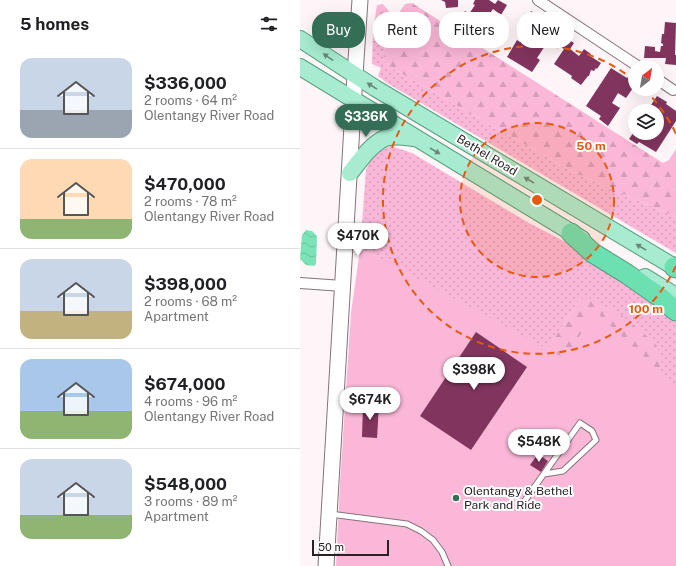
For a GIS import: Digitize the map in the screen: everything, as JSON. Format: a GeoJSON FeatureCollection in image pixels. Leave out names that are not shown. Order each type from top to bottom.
{"type":"FeatureCollection","features":[{"type":"Feature","properties":{"kind":"highway"},"geometry":{"type":"LineString","coordinates":[[571,233],[592,253],[627,274],[661,298],[676,311]]}},
{"type":"Feature","properties":{"kind":"main road"},"geometry":{"type":"LineString","coordinates":[[326,566],[360,0]]}},
{"type":"Feature","properties":{"kind":"main road","name":"Bethel Road"},"geometry":{"type":"LineString","coordinates":[[300,39],[355,75],[675,268]]}},
{"type":"Feature","properties":{"kind":"main road","name":"Bethel Road"},"geometry":{"type":"LineString","coordinates":[[300,67],[676,296]]}},
{"type":"Feature","properties":{"kind":"main road"},"geometry":{"type":"LineString","coordinates":[[350,173],[368,150],[386,138],[415,138]]}},
{"type":"Feature","properties":{"kind":"street"},"geometry":{"type":"LineString","coordinates":[[538,0],[628,60]]}},
{"type":"Feature","properties":{"kind":"street"},"geometry":{"type":"LineString","coordinates":[[664,84],[672,90]]}},
{"type":"Feature","properties":{"kind":"street"},"geometry":{"type":"LineString","coordinates":[[300,283],[343,286]]}},
{"type":"Feature","properties":{"kind":"lane"},"geometry":{"type":"LineString","coordinates":[[521,506],[580,423],[592,431],[596,440],[563,471],[544,474]]}},
{"type":"Feature","properties":{"kind":"lane"},"geometry":{"type":"LineString","coordinates":[[329,514],[407,524],[421,531],[433,540],[442,552],[448,566]]}},
{"type":"Feature","properties":{"kind":"green space"},"geometry":{"type":"Polygon","coordinates":[[[412,3],[426,12],[399,12],[405,4],[412,3]]]}},
{"type":"Feature","properties":{"kind":"green space"},"geometry":{"type":"Polygon","coordinates":[[[383,4],[390,12],[376,12],[377,5],[383,4]]]}},
{"type":"Feature","properties":{"kind":"green space"},"geometry":{"type":"Polygon","coordinates":[[[431,15],[439,20],[439,48],[483,48],[663,163],[669,160],[676,149],[676,217],[571,171],[392,68],[383,59],[384,48],[431,48],[431,15]]]}},
{"type":"Feature","properties":{"kind":"green space"},"geometry":{"type":"Polygon","coordinates":[[[373,31],[373,48],[384,48],[383,59],[392,68],[571,171],[676,217],[676,253],[387,83],[378,76],[381,68],[372,64],[373,31]]]}},
{"type":"Feature","properties":{"kind":"green space"},"geometry":{"type":"Polygon","coordinates":[[[391,146],[412,153],[529,223],[571,245],[676,320],[676,398],[580,299],[545,353],[372,254],[360,250],[366,170],[370,161],[376,155],[382,150],[391,146]]]}},
{"type":"Feature","properties":{"kind":"green space"},"geometry":{"type":"Polygon","coordinates":[[[360,250],[372,254],[564,358],[596,312],[676,387],[676,566],[336,566],[351,313],[360,250]]]}},
{"type":"Feature","properties":{"kind":"green space"},"geometry":{"type":"Polygon","coordinates":[[[585,296],[620,314],[655,343],[663,359],[658,370],[639,378],[516,447],[545,353],[580,299],[585,296]]]}},
{"type":"Feature","properties":{"kind":"water"},"geometry":{"type":"Polygon","coordinates":[[[306,230],[312,231],[317,236],[316,264],[314,266],[306,265],[300,259],[302,235],[306,230]]]}},
{"type":"Feature","properties":{"kind":"building"},"geometry":{"type":"Polygon","coordinates":[[[441,0],[458,0],[458,7],[446,8],[445,2],[441,0]]]}},
{"type":"Feature","properties":{"kind":"building"},"geometry":{"type":"Polygon","coordinates":[[[475,0],[489,0],[495,4],[498,0],[507,5],[503,12],[497,12],[493,9],[491,12],[470,12],[475,5],[473,4],[475,0]]]}},
{"type":"Feature","properties":{"kind":"building"},"geometry":{"type":"Polygon","coordinates":[[[665,22],[676,23],[676,65],[665,64],[666,58],[644,58],[645,46],[655,47],[655,51],[660,52],[661,46],[663,46],[661,43],[662,34],[664,34],[665,22]]]}},
{"type":"Feature","properties":{"kind":"building"},"geometry":{"type":"Polygon","coordinates":[[[517,40],[517,48],[544,48],[537,58],[540,60],[532,72],[507,57],[517,40]]]}},
{"type":"Feature","properties":{"kind":"building"},"geometry":{"type":"Polygon","coordinates":[[[562,48],[571,48],[579,56],[584,49],[591,54],[590,56],[601,63],[597,69],[596,68],[594,71],[591,70],[589,76],[581,85],[571,78],[572,76],[554,64],[564,49],[562,48]]]}},
{"type":"Feature","properties":{"kind":"building"},"geometry":{"type":"Polygon","coordinates":[[[611,68],[627,78],[628,77],[628,95],[626,98],[618,93],[612,103],[620,108],[608,126],[599,119],[601,116],[586,106],[611,68]]]}},
{"type":"Feature","properties":{"kind":"building"},"geometry":{"type":"Polygon","coordinates":[[[657,96],[667,102],[666,104],[676,111],[676,121],[664,140],[664,104],[652,104],[657,96]]]}},
{"type":"Feature","properties":{"kind":"building"},"geometry":{"type":"Polygon","coordinates":[[[631,140],[664,140],[656,152],[639,142],[637,144],[631,140]]]}},
{"type":"Feature","properties":{"kind":"building"},"geometry":{"type":"Polygon","coordinates":[[[476,332],[527,367],[471,450],[420,416],[476,332]]]}},
{"type":"Feature","properties":{"kind":"building"},"geometry":{"type":"Polygon","coordinates":[[[363,404],[379,405],[377,438],[362,437],[363,404]]]}},
{"type":"Feature","properties":{"kind":"building"},"geometry":{"type":"Polygon","coordinates":[[[538,454],[548,461],[541,472],[530,465],[538,454]]]}},
{"type":"Feature","properties":{"kind":"place","name":"Olentangy & Bethel Park and Ride"},"geometry":{"type":"Point","coordinates":[456,498]}}]}
